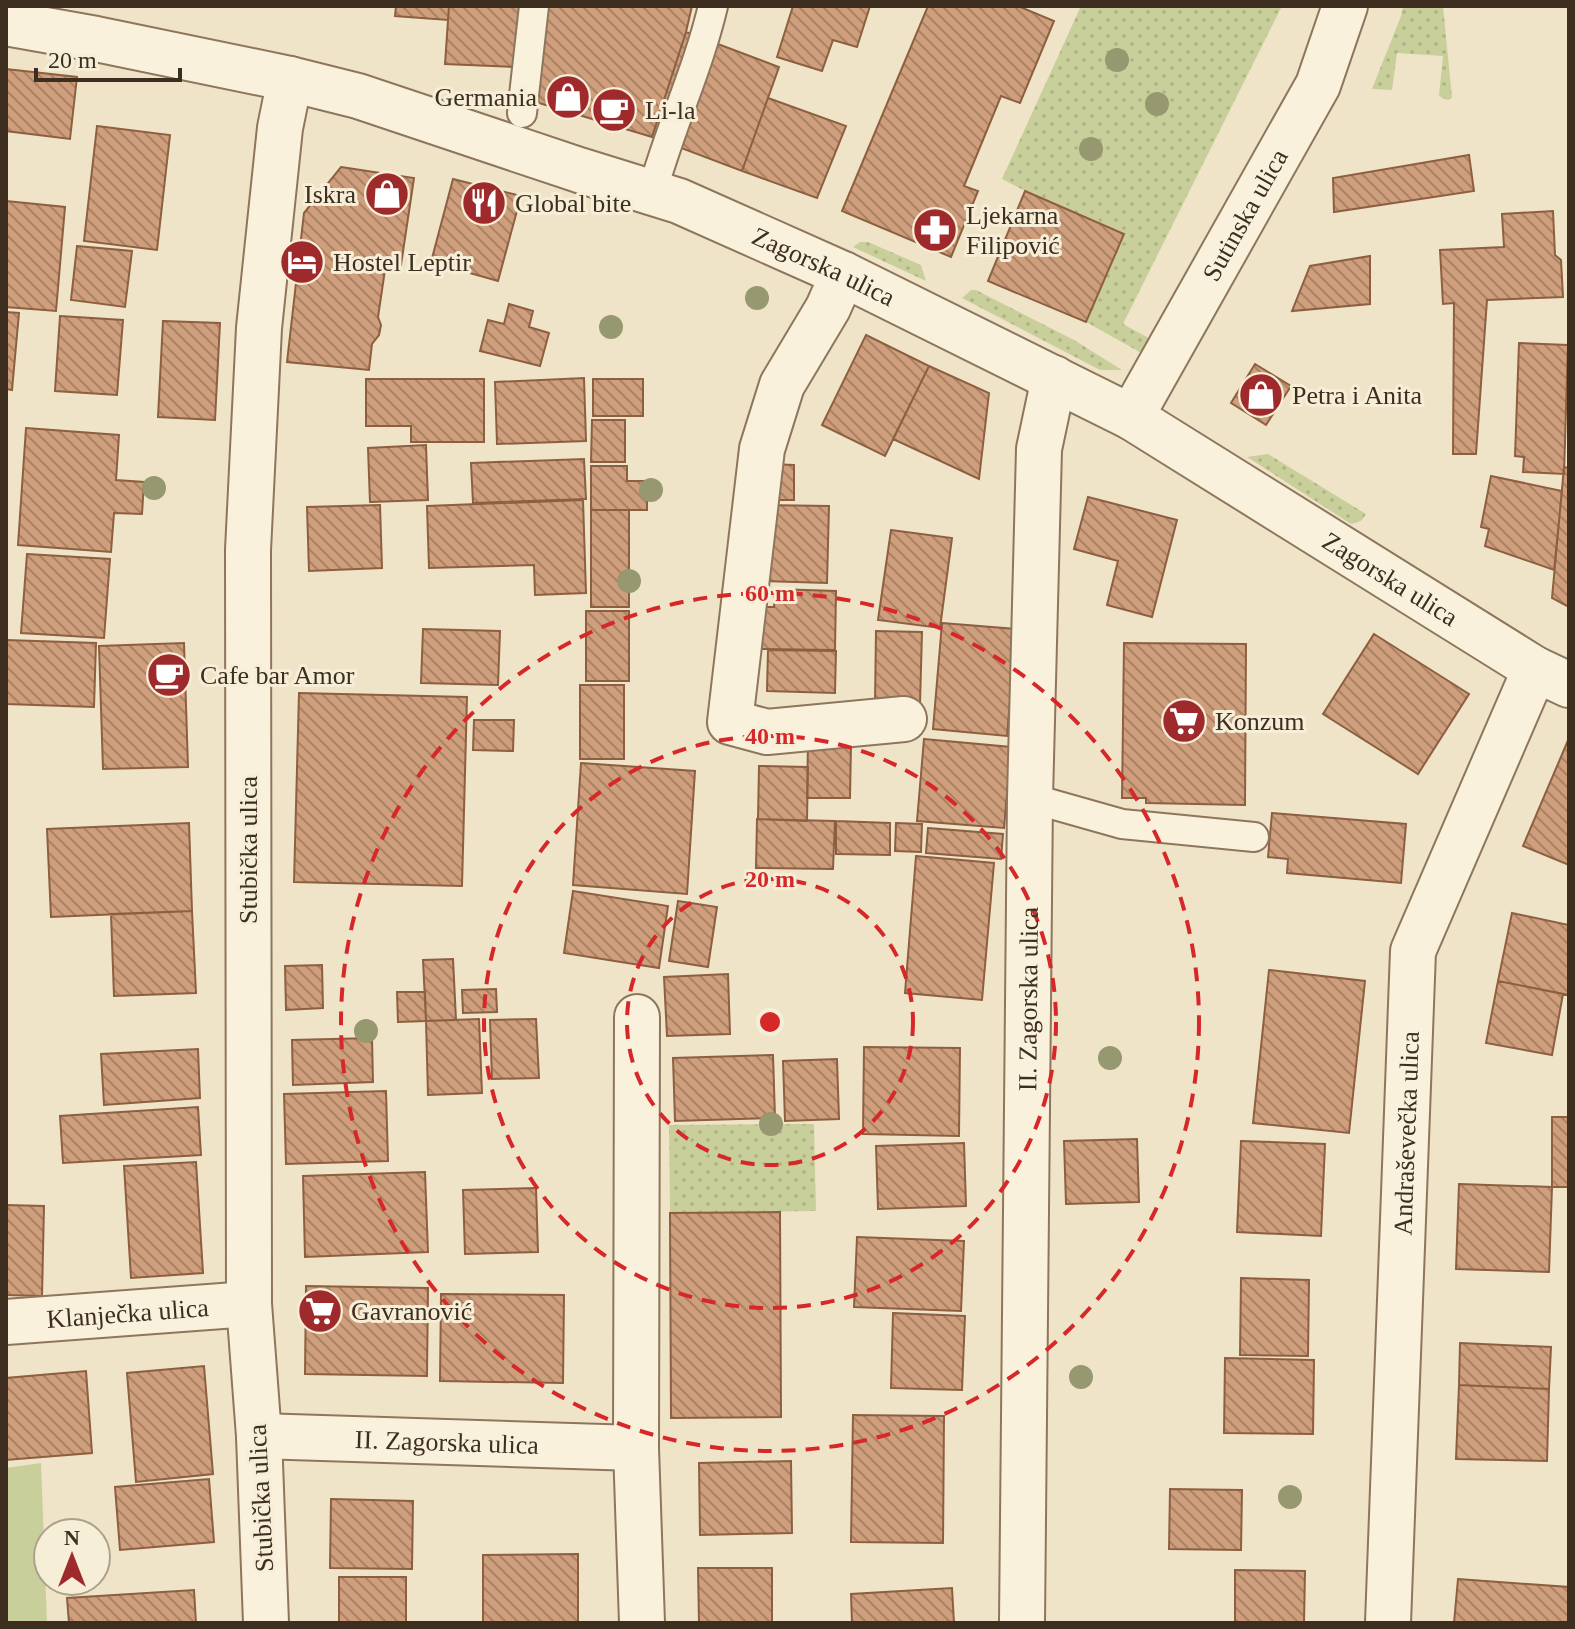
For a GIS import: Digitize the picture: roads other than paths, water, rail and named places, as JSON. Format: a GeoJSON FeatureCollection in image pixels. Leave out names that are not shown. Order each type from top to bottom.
{"type":"FeatureCollection","features":[{"type":"Feature","properties":{"kind":"street","name":"Sutinska ulica"},"geometry":{"type":"LineString","coordinates":[[1131,417],[1318,85],[1345,6]]}},
{"type":"Feature","properties":{"kind":"street","name":"Zagorska ulica"},"geometry":{"type":"LineString","coordinates":[[6,23],[290,79],[358,96],[679,201],[843,274],[1131,417],[1552,677]]}},
{"type":"Feature","properties":{"kind":"street","name":"Stubička ulica"},"geometry":{"type":"LineString","coordinates":[[266,1623],[259,1436],[249,1304],[248,550],[259,328],[280,128],[290,79]]}},
{"type":"Feature","properties":{"kind":"street"},"geometry":{"type":"LineString","coordinates":[[843,274],[828,308],[782,385],[762,449],[730,722],[767,732],[904,719]]}},
{"type":"Feature","properties":{"kind":"street","name":"II. Zagorska ulica"},"geometry":{"type":"LineString","coordinates":[[1022,1623],[1030,798],[1039,449],[1054,378]]}},
{"type":"Feature","properties":{"kind":"street","name":"Andraševečka ulica"},"geometry":{"type":"LineString","coordinates":[[1388,1623],[1413,951],[1552,677]]}},
{"type":"Feature","properties":{"kind":"street"},"geometry":{"type":"LineString","coordinates":[[637,1017],[636,1448],[642,1623]]}},
{"type":"Feature","properties":{"kind":"street","name":"Klanječka ulica"},"geometry":{"type":"LineString","coordinates":[[6,1322],[249,1304]]}},
{"type":"Feature","properties":{"kind":"street","name":"II. Zagorska ulica"},"geometry":{"type":"LineString","coordinates":[[259,1436],[636,1448]]}},
{"type":"Feature","properties":{"kind":"lane"},"geometry":{"type":"LineString","coordinates":[[522,113],[534,6]]}},
{"type":"Feature","properties":{"kind":"lane"},"geometry":{"type":"LineString","coordinates":[[652,193],[663,152],[705,40],[713,6]]}},
{"type":"Feature","properties":{"kind":"lane"},"geometry":{"type":"LineString","coordinates":[[1030,798],[1122,824],[1254,837]]}},
{"type":"Feature","properties":{"kind":"place","name":"Germania"},"geometry":{"type":"Point","coordinates":[568,97]}},
{"type":"Feature","properties":{"kind":"place","name":"Li-la"},"geometry":{"type":"Point","coordinates":[614,110]}},
{"type":"Feature","properties":{"kind":"place","name":"Iskra"},"geometry":{"type":"Point","coordinates":[387,194]}},
{"type":"Feature","properties":{"kind":"place","name":"Global bite"},"geometry":{"type":"Point","coordinates":[484,203]}},
{"type":"Feature","properties":{"kind":"place","name":"Ljekarna Filipović"},"geometry":{"type":"Point","coordinates":[935,230]}},
{"type":"Feature","properties":{"kind":"place","name":"Hostel Leptir"},"geometry":{"type":"Point","coordinates":[302,262]}},
{"type":"Feature","properties":{"kind":"place","name":"Petra i Anita"},"geometry":{"type":"Point","coordinates":[1261,395]}},
{"type":"Feature","properties":{"kind":"place","name":"Cafe bar Amor"},"geometry":{"type":"Point","coordinates":[169,675]}},
{"type":"Feature","properties":{"kind":"place","name":"Konzum"},"geometry":{"type":"Point","coordinates":[1184,721]}},
{"type":"Feature","properties":{"kind":"place","name":"Gavranović"},"geometry":{"type":"Point","coordinates":[320,1311]}}]}
